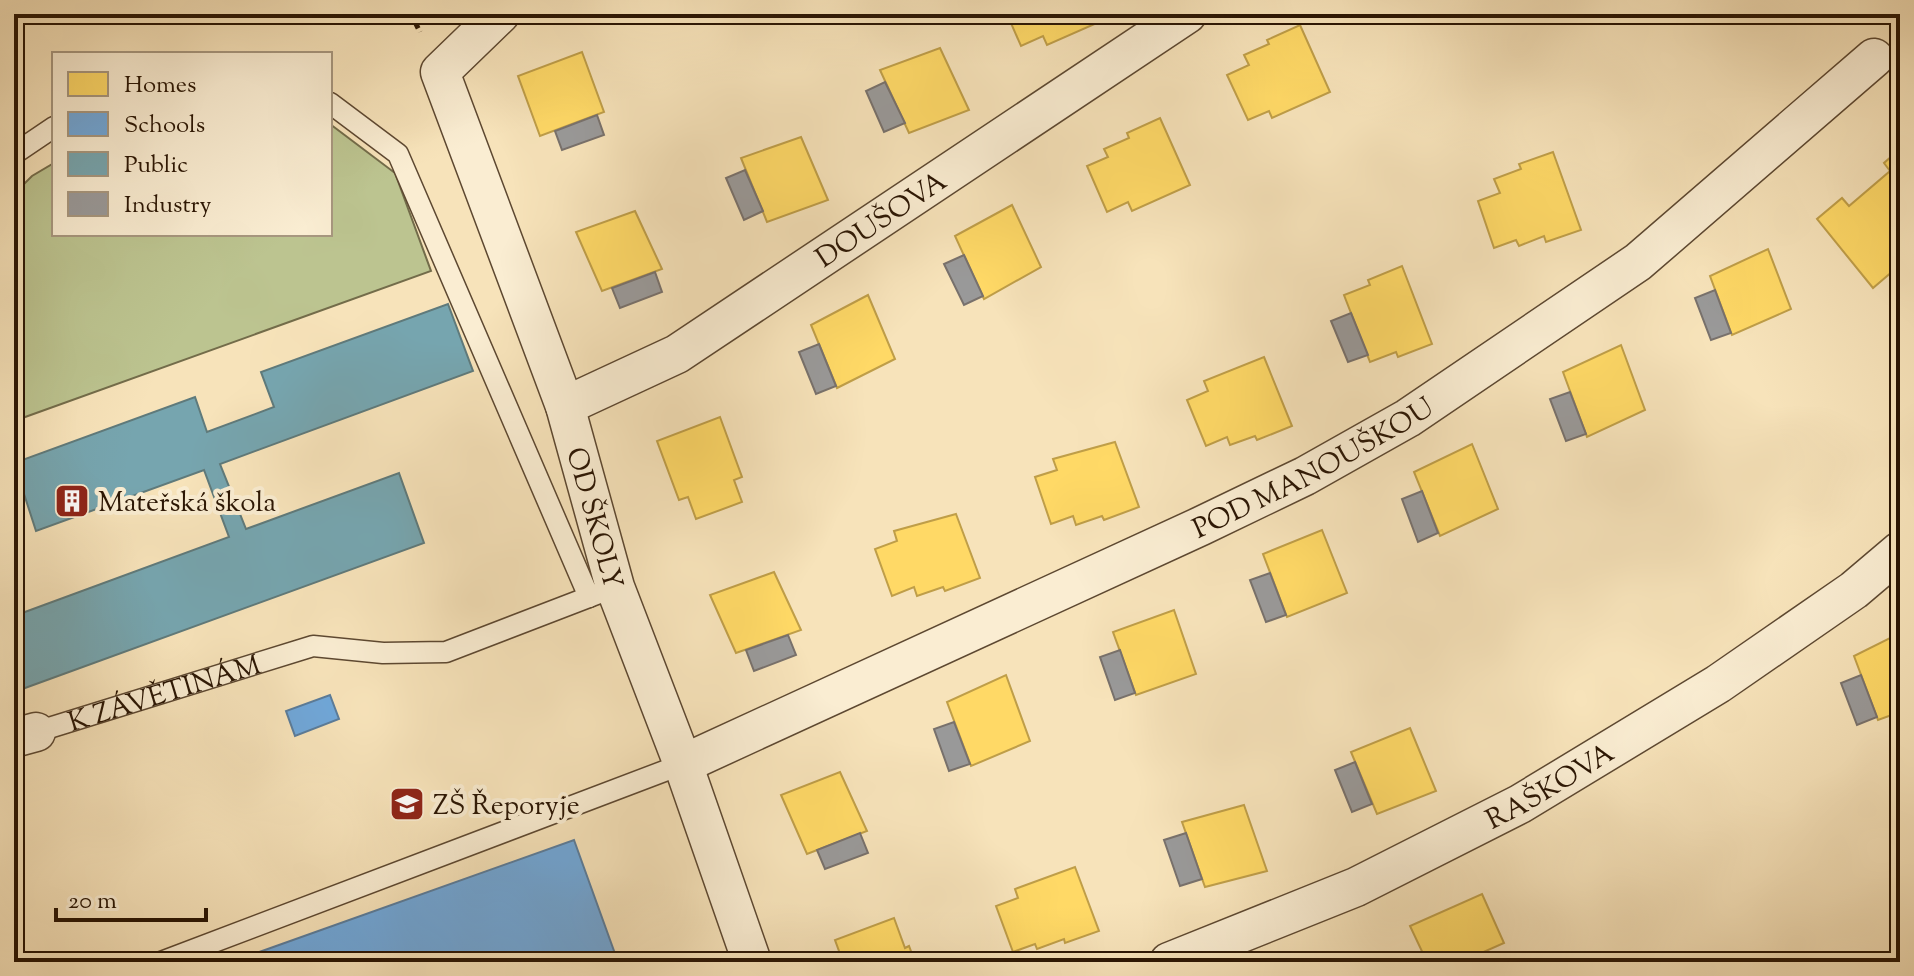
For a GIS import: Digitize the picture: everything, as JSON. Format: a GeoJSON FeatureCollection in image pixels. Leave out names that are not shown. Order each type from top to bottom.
{"type":"FeatureCollection","features":[{"type":"Feature","properties":{"kind":"street","name":"OD ŠKOLY"},"geometry":{"type":"LineString","coordinates":[[500,14],[440,72],[565,406],[602,592],[683,764],[752,962]]}},
{"type":"Feature","properties":{"kind":"street","name":"DOUŠOVA"},"geometry":{"type":"LineString","coordinates":[[565,406],[677,354],[1187,14]]}},
{"type":"Feature","properties":{"kind":"street","name":"POD MANOUŠKOU"},"geometry":{"type":"LineString","coordinates":[[683,764],[1214,520],[1305,476],[1408,418],[1638,262],[1874,58]]}},
{"type":"Feature","properties":{"kind":"street","name":"RAŠKOVA"},"geometry":{"type":"LineString","coordinates":[[1169,962],[1356,887],[1520,804],[1718,684],[1854,590],[1900,551]]}},
{"type":"Feature","properties":{"kind":"lane"},"geometry":{"type":"LineString","coordinates":[[332,104],[398,154],[602,592]]}},
{"type":"Feature","properties":{"kind":"lane"},"geometry":{"type":"LineString","coordinates":[[14,154],[52,128]]}},
{"type":"Feature","properties":{"kind":"lane","name":"K ZÁVĚTINÁM"},"geometry":{"type":"LineString","coordinates":[[25,735],[313,646],[383,653],[446,652],[602,592]]}},
{"type":"Feature","properties":{"kind":"lane"},"geometry":{"type":"LineString","coordinates":[[161,962],[683,764]]}},
{"type":"Feature","properties":{"kind":"green space"},"geometry":{"type":"Polygon","coordinates":[[[332,126],[395,173],[431,271],[14,421],[14,194],[32,176],[52,164],[52,236],[332,236],[332,126]]]}},
{"type":"Feature","properties":{"kind":"building: Homes"},"geometry":{"type":"Polygon","coordinates":[[[1007,14],[1104,14],[1106,19],[1047,45],[1043,36],[1021,46],[1007,14]]]}},
{"type":"Feature","properties":{"kind":"building: Homes"},"geometry":{"type":"Polygon","coordinates":[[[1300,25],[1330,92],[1272,118],[1269,111],[1248,120],[1227,75],[1249,65],[1244,55],[1300,25]]]}},
{"type":"Feature","properties":{"kind":"building: Homes"},"geometry":{"type":"Polygon","coordinates":[[[940,48],[969,110],[909,133],[880,70],[940,48]]]}},
{"type":"Feature","properties":{"kind":"building: Homes"},"geometry":{"type":"Polygon","coordinates":[[[582,52],[604,112],[540,136],[518,76],[582,52]]]}},
{"type":"Feature","properties":{"kind":"building: Homes"},"geometry":{"type":"Polygon","coordinates":[[[1160,118],[1190,185],[1132,211],[1128,202],[1107,212],[1087,166],[1108,157],[1104,149],[1129,138],[1127,133],[1160,118]]]}},
{"type":"Feature","properties":{"kind":"building: Homes"},"geometry":{"type":"Polygon","coordinates":[[[801,137],[828,200],[767,222],[741,158],[801,137]]]}},
{"type":"Feature","properties":{"kind":"building: Homes"},"geometry":{"type":"Polygon","coordinates":[[[1900,149],[1900,265],[1873,288],[1817,219],[1842,198],[1849,206],[1890,171],[1884,163],[1900,149]]]}},
{"type":"Feature","properties":{"kind":"building: Homes"},"geometry":{"type":"Polygon","coordinates":[[[1553,152],[1581,230],[1546,242],[1544,236],[1519,246],[1516,240],[1494,248],[1478,201],[1500,193],[1494,179],[1521,169],[1519,164],[1553,152]]]}},
{"type":"Feature","properties":{"kind":"building: Homes"},"geometry":{"type":"Polygon","coordinates":[[[1012,205],[1041,267],[984,299],[955,236],[1012,205]]]}},
{"type":"Feature","properties":{"kind":"building: Homes"},"geometry":{"type":"Polygon","coordinates":[[[635,211],[662,269],[602,291],[576,232],[635,211]]]}},
{"type":"Feature","properties":{"kind":"building: Homes"},"geometry":{"type":"Polygon","coordinates":[[[1768,249],[1791,309],[1732,335],[1710,276],[1768,249]]]}},
{"type":"Feature","properties":{"kind":"building: Homes"},"geometry":{"type":"Polygon","coordinates":[[[1402,266],[1432,344],[1398,357],[1396,352],[1370,362],[1344,295],[1370,285],[1368,280],[1402,266]]]}},
{"type":"Feature","properties":{"kind":"building: Homes"},"geometry":{"type":"Polygon","coordinates":[[[868,295],[895,359],[837,388],[811,325],[868,295]]]}},
{"type":"Feature","properties":{"kind":"building: Homes"},"geometry":{"type":"Polygon","coordinates":[[[1621,345],[1645,410],[1587,437],[1563,372],[1621,345]]]}},
{"type":"Feature","properties":{"kind":"building: Homes"},"geometry":{"type":"Polygon","coordinates":[[[1264,357],[1292,426],[1257,440],[1255,436],[1230,445],[1227,437],[1206,446],[1187,400],[1208,391],[1204,381],[1264,357]]]}},
{"type":"Feature","properties":{"kind":"building: Homes"},"geometry":{"type":"Polygon","coordinates":[[[720,417],[742,477],[734,480],[742,502],[696,519],[688,497],[679,500],[657,441],[720,417]]]}},
{"type":"Feature","properties":{"kind":"building: Homes"},"geometry":{"type":"Polygon","coordinates":[[[1115,442],[1139,507],[1104,520],[1102,516],[1076,525],[1073,516],[1051,524],[1035,477],[1057,470],[1053,459],[1115,442]]]}},
{"type":"Feature","properties":{"kind":"building: Homes"},"geometry":{"type":"Polygon","coordinates":[[[1472,444],[1498,509],[1440,536],[1414,472],[1472,444]]]}},
{"type":"Feature","properties":{"kind":"building: Homes"},"geometry":{"type":"Polygon","coordinates":[[[956,514],[980,578],[945,591],[943,587],[917,596],[914,587],[892,596],[875,549],[897,541],[894,531],[956,514]]]}},
{"type":"Feature","properties":{"kind":"building: Homes"},"geometry":{"type":"Polygon","coordinates":[[[1322,530],[1347,593],[1287,617],[1263,554],[1322,530]]]}},
{"type":"Feature","properties":{"kind":"building: Homes"},"geometry":{"type":"Polygon","coordinates":[[[774,572],[801,630],[736,653],[710,595],[774,572]]]}},
{"type":"Feature","properties":{"kind":"building: Homes"},"geometry":{"type":"Polygon","coordinates":[[[1174,610],[1196,674],[1136,695],[1113,632],[1174,610]]]}},
{"type":"Feature","properties":{"kind":"building: Homes"},"geometry":{"type":"Polygon","coordinates":[[[1900,633],[1900,712],[1878,720],[1854,656],[1900,633]]]}},
{"type":"Feature","properties":{"kind":"building: Homes"},"geometry":{"type":"Polygon","coordinates":[[[1006,675],[1030,741],[971,766],[947,702],[1006,675]]]}},
{"type":"Feature","properties":{"kind":"building: Homes"},"geometry":{"type":"Polygon","coordinates":[[[1410,728],[1436,791],[1377,814],[1351,752],[1410,728]]]}},
{"type":"Feature","properties":{"kind":"building: Homes"},"geometry":{"type":"Polygon","coordinates":[[[840,772],[867,831],[807,854],[781,795],[840,772]]]}},
{"type":"Feature","properties":{"kind":"building: Homes"},"geometry":{"type":"Polygon","coordinates":[[[1244,805],[1267,871],[1205,887],[1182,822],[1244,805]]]}},
{"type":"Feature","properties":{"kind":"building: Homes"},"geometry":{"type":"Polygon","coordinates":[[[1075,867],[1099,931],[1065,943],[1064,939],[1037,949],[1035,944],[1013,952],[996,906],[1018,898],[1015,889],[1075,867]]]}},
{"type":"Feature","properties":{"kind":"building: Homes"},"geometry":{"type":"Polygon","coordinates":[[[1482,894],[1504,943],[1461,962],[1427,962],[1410,926],[1482,894]]]}},
{"type":"Feature","properties":{"kind":"building: Homes"},"geometry":{"type":"Polygon","coordinates":[[[894,918],[905,948],[909,946],[915,962],[843,962],[835,940],[894,918]]]}},
{"type":"Feature","properties":{"kind":"building: Schools"},"geometry":{"type":"Polygon","coordinates":[[[330,695],[339,719],[295,736],[286,711],[330,695]]]}},
{"type":"Feature","properties":{"kind":"building: Schools"},"geometry":{"type":"Polygon","coordinates":[[[574,840],[618,962],[231,962],[574,840]]]}},
{"type":"Feature","properties":{"kind":"building: Public","name":"Mateřská škola"},"geometry":{"type":"Polygon","coordinates":[[[448,304],[473,371],[220,464],[246,529],[399,473],[424,543],[14,692],[14,616],[229,537],[204,470],[36,531],[14,463],[195,397],[207,432],[274,407],[261,372],[448,304]]]}},
{"type":"Feature","properties":{"kind":"building: Industry"},"geometry":{"type":"Polygon","coordinates":[[[885,82],[905,123],[884,132],[866,91],[885,82]]]}},
{"type":"Feature","properties":{"kind":"building: Industry"},"geometry":{"type":"Polygon","coordinates":[[[597,115],[604,135],[562,150],[555,131],[597,115]]]}},
{"type":"Feature","properties":{"kind":"building: Industry"},"geometry":{"type":"Polygon","coordinates":[[[745,170],[763,211],[744,220],[726,178],[745,170]]]}},
{"type":"Feature","properties":{"kind":"building: Industry"},"geometry":{"type":"Polygon","coordinates":[[[964,255],[983,296],[964,305],[944,264],[964,255]]]}},
{"type":"Feature","properties":{"kind":"building: Industry"},"geometry":{"type":"Polygon","coordinates":[[[655,272],[662,292],[620,308],[612,288],[655,272]]]}},
{"type":"Feature","properties":{"kind":"building: Industry"},"geometry":{"type":"Polygon","coordinates":[[[1715,290],[1731,333],[1711,340],[1695,298],[1715,290]]]}},
{"type":"Feature","properties":{"kind":"building: Industry"},"geometry":{"type":"Polygon","coordinates":[[[1351,313],[1368,355],[1348,362],[1331,321],[1351,313]]]}},
{"type":"Feature","properties":{"kind":"building: Industry"},"geometry":{"type":"Polygon","coordinates":[[[819,344],[836,386],[816,394],[799,352],[819,344]]]}},
{"type":"Feature","properties":{"kind":"building: Industry"},"geometry":{"type":"Polygon","coordinates":[[[1570,392],[1586,434],[1566,441],[1550,399],[1570,392]]]}},
{"type":"Feature","properties":{"kind":"building: Industry"},"geometry":{"type":"Polygon","coordinates":[[[1422,491],[1438,533],[1418,542],[1402,499],[1422,491]]]}},
{"type":"Feature","properties":{"kind":"building: Industry"},"geometry":{"type":"Polygon","coordinates":[[[1270,573],[1286,615],[1266,622],[1250,580],[1270,573]]]}},
{"type":"Feature","properties":{"kind":"building: Industry"},"geometry":{"type":"Polygon","coordinates":[[[788,635],[796,655],[754,671],[746,650],[788,635]]]}},
{"type":"Feature","properties":{"kind":"building: Industry"},"geometry":{"type":"Polygon","coordinates":[[[1120,650],[1135,693],[1115,700],[1100,657],[1120,650]]]}},
{"type":"Feature","properties":{"kind":"building: Industry"},"geometry":{"type":"Polygon","coordinates":[[[1861,675],[1877,717],[1857,725],[1841,683],[1861,675]]]}},
{"type":"Feature","properties":{"kind":"building: Industry"},"geometry":{"type":"Polygon","coordinates":[[[954,722],[970,764],[949,771],[934,729],[954,722]]]}},
{"type":"Feature","properties":{"kind":"building: Industry"},"geometry":{"type":"Polygon","coordinates":[[[1355,762],[1372,804],[1352,812],[1335,770],[1355,762]]]}},
{"type":"Feature","properties":{"kind":"building: Industry"},"geometry":{"type":"Polygon","coordinates":[[[860,833],[868,853],[825,869],[817,850],[860,833]]]}},
{"type":"Feature","properties":{"kind":"building: Industry"},"geometry":{"type":"Polygon","coordinates":[[[1186,833],[1202,879],[1180,886],[1164,840],[1186,833]]]}},
{"type":"Feature","properties":{"kind":"place","name":"Mateřská škola"},"geometry":{"type":"Point","coordinates":[72,501]}},
{"type":"Feature","properties":{"kind":"place","name":"ZŠ Řeporyje"},"geometry":{"type":"Point","coordinates":[407,804]}}]}
